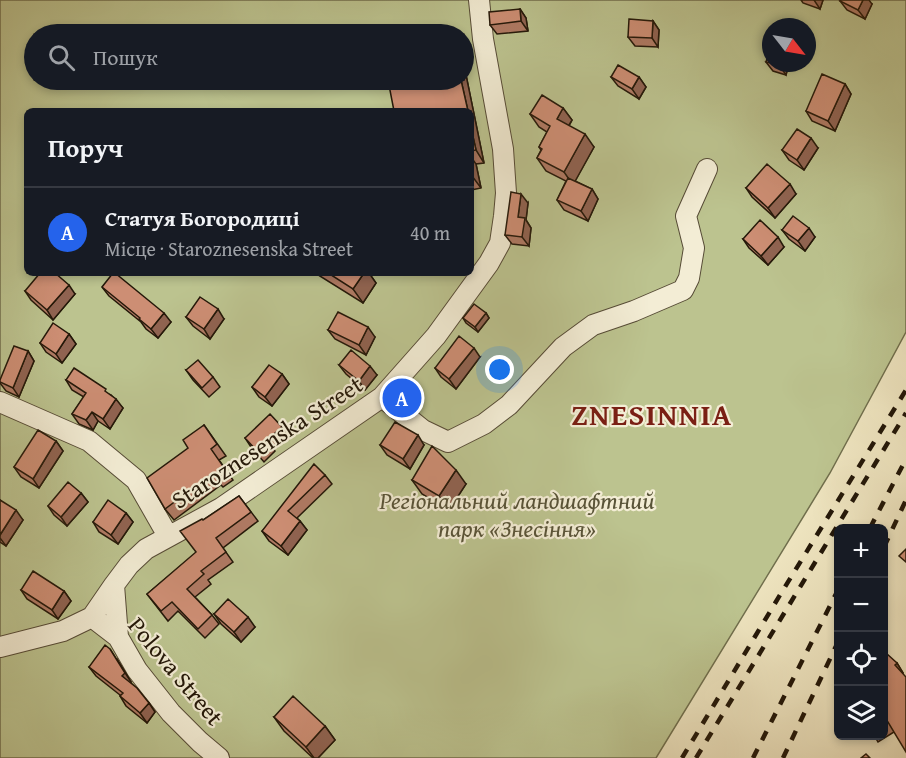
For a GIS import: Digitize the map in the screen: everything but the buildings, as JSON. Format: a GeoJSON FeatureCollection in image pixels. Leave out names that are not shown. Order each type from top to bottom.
{"type":"FeatureCollection","features":[{"type":"Feature","properties":{"kind":"street","name":"Staroznesenska Street"},"geometry":{"type":"LineString","coordinates":[[92,618],[129,565],[146,549],[220,508],[382,397],[436,336],[489,263],[500,243],[506,193],[503,150],[483,39],[479,0]]}},
{"type":"Feature","properties":{"kind":"street"},"geometry":{"type":"LineString","coordinates":[[382,397],[423,430],[448,442],[484,424],[509,405],[563,347],[593,325],[634,311],[683,290],[689,279],[694,248],[686,216],[707,169]]}},
{"type":"Feature","properties":{"kind":"street"},"geometry":{"type":"LineString","coordinates":[[0,402],[89,441],[136,480],[168,536]]}},
{"type":"Feature","properties":{"kind":"street"},"geometry":{"type":"LineString","coordinates":[[114,585],[118,637]]}},
{"type":"Feature","properties":{"kind":"street"},"geometry":{"type":"LineString","coordinates":[[0,647],[63,631],[92,618]]}},
{"type":"Feature","properties":{"kind":"street","name":"Polova Street"},"geometry":{"type":"LineString","coordinates":[[92,618],[118,637],[137,670],[171,713],[219,758]]}},
{"type":"Feature","properties":{"kind":"green space","name":"Регіональний ландшафтний парк «Знесіння»"},"geometry":{"type":"Polygon","coordinates":[[[0,0],[906,0],[906,332],[830,473],[656,758],[0,758],[0,0]]]}},
{"type":"Feature","properties":{"kind":"railway"},"geometry":{"type":"LineString","coordinates":[[682,758],[906,390]]}},
{"type":"Feature","properties":{"kind":"railway"},"geometry":{"type":"LineString","coordinates":[[696,758],[906,413]]}},
{"type":"Feature","properties":{"kind":"railway"},"geometry":{"type":"LineString","coordinates":[[872,524],[906,459]]}},
{"type":"Feature","properties":{"kind":"railway"},"geometry":{"type":"LineString","coordinates":[[888,538],[906,500]]}},
{"type":"Feature","properties":{"kind":"railway"},"geometry":{"type":"LineString","coordinates":[[753,758],[834,598]]}},
{"type":"Feature","properties":{"kind":"railway"},"geometry":{"type":"LineString","coordinates":[[783,758],[834,650]]}},
{"type":"Feature","properties":{"kind":"place","name":"Статуя Богородиці"},"geometry":{"type":"Point","coordinates":[402,398]}},
{"type":"Feature","properties":{"kind":"district","name":"ZNESINNIA"},"geometry":{"type":"Point","coordinates":[652,414]}}]}
